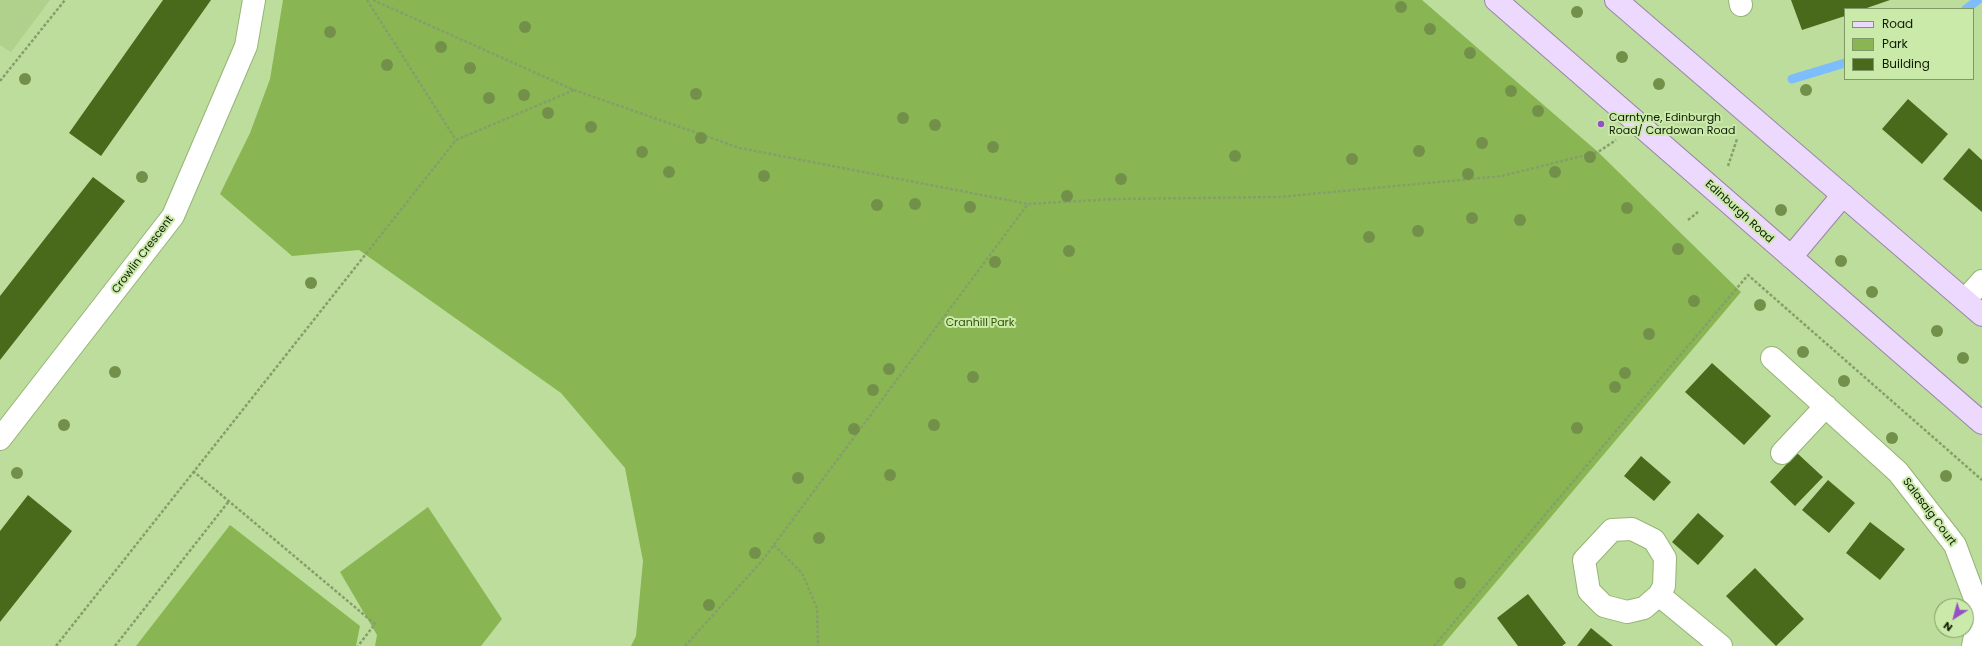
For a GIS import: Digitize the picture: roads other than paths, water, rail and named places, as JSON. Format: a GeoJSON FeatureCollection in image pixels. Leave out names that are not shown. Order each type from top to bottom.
{"type":"FeatureCollection","features":[{"type":"Feature","properties":{"kind":"main road","name":"Edinburgh Road"},"geometry":{"type":"LineString","coordinates":[[1496,0],[1982,423]]}},
{"type":"Feature","properties":{"kind":"main road"},"geometry":{"type":"LineString","coordinates":[[1616,0],[1982,315]]}},
{"type":"Feature","properties":{"kind":"main road"},"geometry":{"type":"LineString","coordinates":[[1790,257],[1843,195]]}},
{"type":"Feature","properties":{"kind":"street","name":"Crowlin Crescent"},"geometry":{"type":"LineString","coordinates":[[0,439],[174,216],[246,46],[254,0]]}},
{"type":"Feature","properties":{"kind":"street"},"geometry":{"type":"LineString","coordinates":[[1965,300],[1982,281]]}},
{"type":"Feature","properties":{"kind":"street","name":"Salasaig Court"},"geometry":{"type":"LineString","coordinates":[[1772,358],[1898,472],[1955,545],[1980,612],[1973,646]]}},
{"type":"Feature","properties":{"kind":"street"},"geometry":{"type":"LineString","coordinates":[[1782,452],[1826,406]]}},
{"type":"Feature","properties":{"kind":"street"},"geometry":{"type":"LineString","coordinates":[[1659,595],[1721,646]]}},
{"type":"Feature","properties":{"kind":"waterway"},"geometry":{"type":"LineString","coordinates":[[1967,8],[1978,0]]}},
{"type":"Feature","properties":{"kind":"waterway"},"geometry":{"type":"LineString","coordinates":[[1792,79],[1844,63]]}},
{"type":"Feature","properties":{"kind":"place","name":"Carntyne, Edinburgh Road/ Cardowan Road"},"geometry":{"type":"Point","coordinates":[1601,124]}},
{"type":"Feature","properties":{"kind":"park label","name":"Cranhill Park"},"geometry":{"type":"Point","coordinates":[980,323]}}]}
